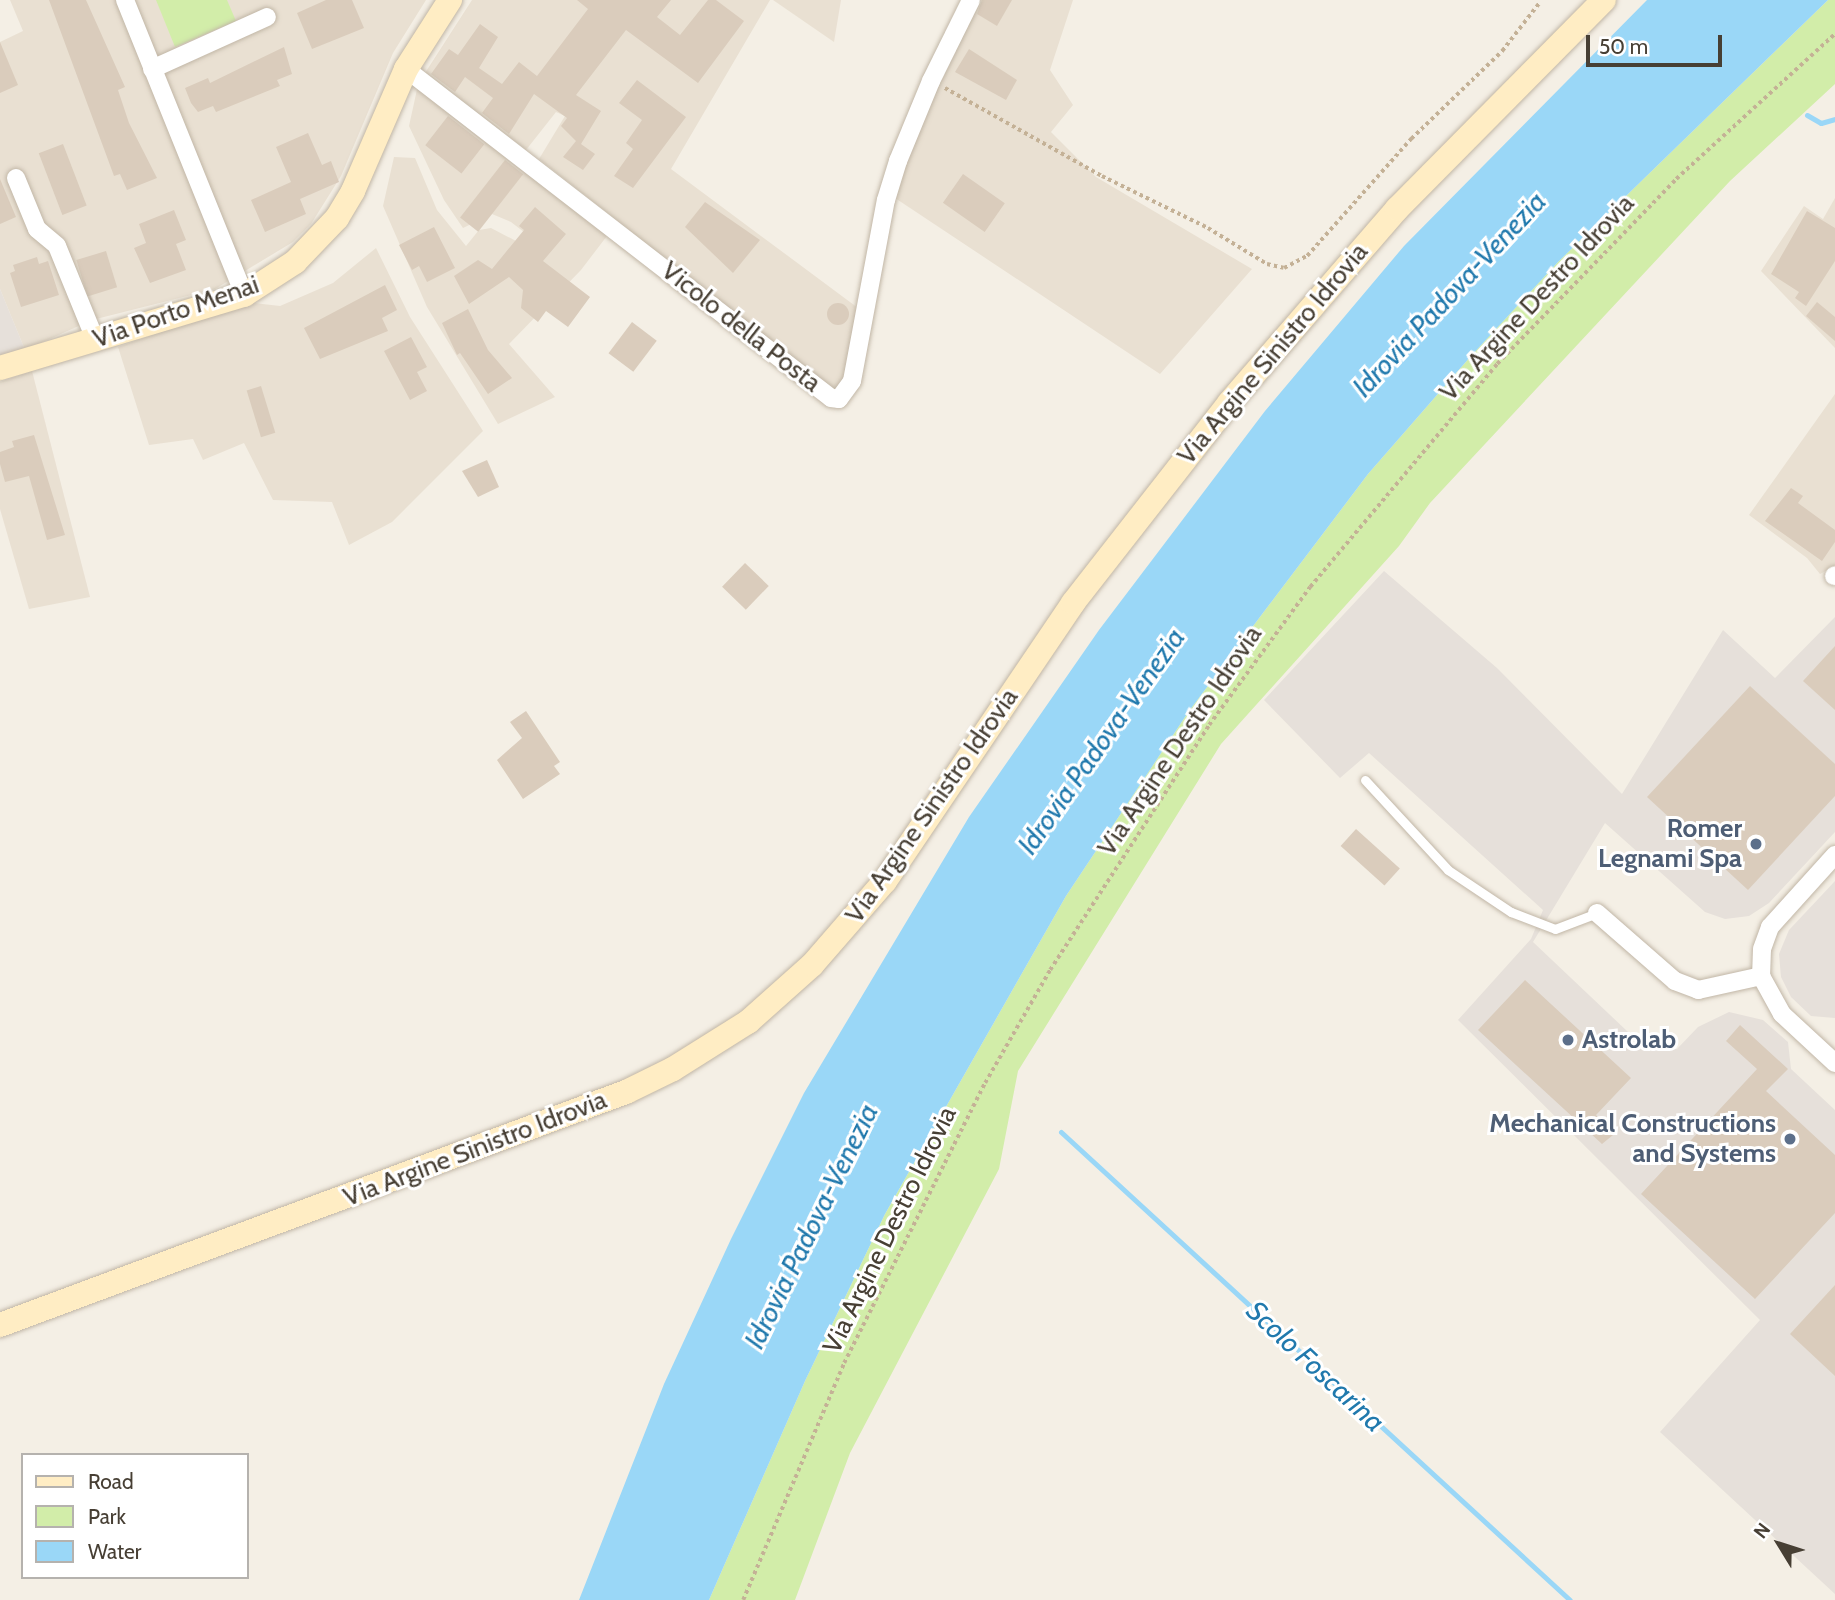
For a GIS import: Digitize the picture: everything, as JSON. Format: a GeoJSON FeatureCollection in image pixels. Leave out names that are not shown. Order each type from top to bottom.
{"type":"FeatureCollection","features":[{"type":"Feature","properties":{"kind":"main road","name":"Via Porto Menai"},"geometry":{"type":"LineString","coordinates":[[0,368],[244,295],[295,262],[337,218],[360,177],[406,69],[450,0]]}},
{"type":"Feature","properties":{"kind":"main road","name":"Via Argine Sinistro Idrovia"},"geometry":{"type":"LineString","coordinates":[[0,1325],[626,1092],[673,1069],[748,1022],[812,965],[885,881],[1073,603],[1229,403],[1397,209],[1604,0]]}},
{"type":"Feature","properties":{"kind":"street"},"geometry":{"type":"LineString","coordinates":[[125,0],[244,295]]}},
{"type":"Feature","properties":{"kind":"street","name":"Vicolo della Posta"},"geometry":{"type":"LineString","coordinates":[[406,69],[831,398],[839,399],[852,381],[886,200],[930,81],[971,0]]}},
{"type":"Feature","properties":{"kind":"street"},"geometry":{"type":"LineString","coordinates":[[152,69],[267,17]]}},
{"type":"Feature","properties":{"kind":"street"},"geometry":{"type":"LineString","coordinates":[[16,178],[37,229],[57,246],[95,339]]}},
{"type":"Feature","properties":{"kind":"street"},"geometry":{"type":"LineString","coordinates":[[1835,856],[1770,927],[1762,949],[1761,976],[1782,1014],[1835,1063]]}},
{"type":"Feature","properties":{"kind":"street"},"geometry":{"type":"LineString","coordinates":[[1597,913],[1675,981],[1698,990],[1761,976]]}},
{"type":"Feature","properties":{"kind":"lane"},"geometry":{"type":"LineString","coordinates":[[1365,780],[1448,870],[1511,912],[1555,929],[1597,913]]}},
{"type":"Feature","properties":{"kind":"path"},"geometry":{"type":"LineString","coordinates":[[930,81],[1102,176],[1208,228],[1267,264],[1284,268],[1307,256],[1411,139],[1502,51],[1539,2]]}},
{"type":"Feature","properties":{"kind":"path","name":"Via Argine Destro Idrovia"},"geometry":{"type":"LineString","coordinates":[[743,1600],[844,1363],[985,1083],[1051,970],[1209,725],[1310,587],[1497,364],[1676,179],[1835,34]]}},
{"type":"Feature","properties":{"kind":"shaded area"},"geometry":{"type":"Polygon","coordinates":[[[10,0],[426,0],[393,53],[341,176],[311,224],[293,242],[215,289],[92,320],[25,350],[0,289],[0,42],[23,31],[10,0]]]}},
{"type":"Feature","properties":{"kind":"shaded area"},"geometry":{"type":"Polygon","coordinates":[[[472,0],[770,0],[671,169],[858,308],[845,383],[839,390],[829,388],[539,159],[565,116],[556,112],[526,150],[425,73],[472,0]]]}},
{"type":"Feature","properties":{"kind":"shaded area"},"geometry":{"type":"Polygon","coordinates":[[[773,0],[841,0],[834,42],[773,0]]]}},
{"type":"Feature","properties":{"kind":"shaded area"},"geometry":{"type":"Polygon","coordinates":[[[975,0],[1073,0],[1050,70],[1073,105],[1051,132],[1096,177],[1252,269],[1160,374],[892,196],[975,0]]]}},
{"type":"Feature","properties":{"kind":"shaded area"},"geometry":{"type":"Polygon","coordinates":[[[418,85],[610,232],[581,270],[509,344],[555,397],[498,424],[427,307],[383,206],[394,157],[415,158],[437,210],[466,246],[479,230],[491,228],[537,252],[542,246],[511,222],[492,214],[463,228],[444,200],[409,126],[418,85]]]}},
{"type":"Feature","properties":{"kind":"shaded area"},"geometry":{"type":"Polygon","coordinates":[[[1835,198],[1835,348],[1761,271],[1804,206],[1823,219],[1835,198]]]}},
{"type":"Feature","properties":{"kind":"shaded area"},"geometry":{"type":"Polygon","coordinates":[[[376,248],[410,317],[483,431],[392,522],[349,545],[332,502],[273,500],[244,443],[203,460],[193,439],[149,445],[118,347],[245,302],[280,306],[333,283],[376,248]]]}},
{"type":"Feature","properties":{"kind":"shaded area"},"geometry":{"type":"Polygon","coordinates":[[[0,289],[25,350],[0,357],[0,289]]]}},
{"type":"Feature","properties":{"kind":"shaded area"},"geometry":{"type":"Polygon","coordinates":[[[32,371],[90,597],[29,609],[0,509],[0,382],[32,371]]]}},
{"type":"Feature","properties":{"kind":"shaded area"},"geometry":{"type":"Polygon","coordinates":[[[1835,394],[1835,566],[1820,574],[1807,558],[1749,515],[1835,394]]]}},
{"type":"Feature","properties":{"kind":"shaded area"},"geometry":{"type":"Polygon","coordinates":[[[1384,571],[1497,668],[1622,794],[1723,630],[1775,678],[1835,617],[1835,832],[1769,903],[1749,916],[1725,919],[1705,912],[1605,823],[1533,942],[1646,1049],[1677,1049],[1698,1027],[1729,1012],[1763,1020],[1788,1042],[1791,1069],[1835,1110],[1835,1594],[1660,1432],[1760,1320],[1458,1020],[1531,939],[1543,910],[1369,753],[1340,778],[1264,700],[1384,571]]]}},
{"type":"Feature","properties":{"kind":"shaded area"},"geometry":{"type":"Polygon","coordinates":[[[1835,881],[1835,1018],[1811,1016],[1791,997],[1781,977],[1779,954],[1789,930],[1835,881]]]}},
{"type":"Feature","properties":{"kind":"green space"},"geometry":{"type":"Polygon","coordinates":[[[156,0],[227,0],[236,21],[175,47],[156,0]]]}},
{"type":"Feature","properties":{"kind":"green space"},"geometry":{"type":"Polygon","coordinates":[[[1828,0],[1835,0],[1835,84],[1730,181],[1430,503],[1399,546],[1221,744],[1018,1071],[999,1169],[850,1453],[795,1600],[709,1600],[805,1381],[885,1214],[1066,896],[1189,711],[1368,474],[1471,356],[1558,262],[1828,0]]]}},
{"type":"Feature","properties":{"kind":"water","name":"Idrovia Padova-Venezia"},"geometry":{"type":"Polygon","coordinates":[[[1647,0],[1828,0],[1558,262],[1471,356],[1368,474],[1189,711],[1066,896],[885,1214],[805,1381],[709,1600],[579,1600],[664,1384],[731,1239],[804,1093],[969,817],[1099,630],[1265,411],[1404,246],[1647,0]]]}},
{"type":"Feature","properties":{"kind":"building"},"geometry":{"type":"Polygon","coordinates":[[[49,0],[86,0],[125,87],[118,90],[129,123],[157,178],[127,190],[120,174],[114,176],[49,0]]]}},
{"type":"Feature","properties":{"kind":"building"},"geometry":{"type":"Polygon","coordinates":[[[326,0],[352,0],[364,28],[312,49],[297,13],[326,0]]]}},
{"type":"Feature","properties":{"kind":"building"},"geometry":{"type":"Polygon","coordinates":[[[577,0],[671,0],[657,17],[680,35],[708,0],[716,0],[744,21],[698,83],[626,30],[576,95],[601,111],[581,144],[595,154],[583,170],[563,157],[576,141],[561,126],[567,118],[534,94],[509,134],[482,113],[493,98],[465,77],[455,92],[431,74],[449,49],[458,55],[480,24],[498,37],[479,68],[502,84],[519,62],[537,76],[588,9],[577,0]]]}},
{"type":"Feature","properties":{"kind":"building"},"geometry":{"type":"Polygon","coordinates":[[[982,0],[1012,0],[997,26],[977,14],[982,0]]]}},
{"type":"Feature","properties":{"kind":"building"},"geometry":{"type":"Polygon","coordinates":[[[0,42],[18,85],[0,93],[0,42]]]}},
{"type":"Feature","properties":{"kind":"building"},"geometry":{"type":"Polygon","coordinates":[[[284,47],[292,74],[277,80],[280,86],[216,112],[213,106],[198,112],[191,103],[185,88],[208,78],[210,83],[284,47]]]}},
{"type":"Feature","properties":{"kind":"building"},"geometry":{"type":"Polygon","coordinates":[[[969,49],[1017,80],[1006,100],[955,72],[969,49]]]}},
{"type":"Feature","properties":{"kind":"building"},"geometry":{"type":"Polygon","coordinates":[[[637,80],[686,117],[633,188],[614,176],[633,149],[626,143],[642,120],[619,103],[637,80]]]}},
{"type":"Feature","properties":{"kind":"building"},"geometry":{"type":"Polygon","coordinates":[[[448,116],[484,144],[461,173],[425,145],[448,116]]]}},
{"type":"Feature","properties":{"kind":"building"},"geometry":{"type":"Polygon","coordinates":[[[308,133],[322,165],[331,161],[339,182],[300,199],[306,214],[265,232],[251,200],[291,182],[276,147],[308,133]]]}},
{"type":"Feature","properties":{"kind":"building"},"geometry":{"type":"Polygon","coordinates":[[[63,144],[87,206],[62,215],[39,153],[63,144]]]}},
{"type":"Feature","properties":{"kind":"building"},"geometry":{"type":"Polygon","coordinates":[[[505,160],[523,174],[478,232],[460,218],[505,160]]]}},
{"type":"Feature","properties":{"kind":"building"},"geometry":{"type":"Polygon","coordinates":[[[963,174],[1005,203],[985,232],[943,203],[963,174]]]}},
{"type":"Feature","properties":{"kind":"building"},"geometry":{"type":"Polygon","coordinates":[[[0,179],[16,217],[0,224],[0,179]]]}},
{"type":"Feature","properties":{"kind":"building"},"geometry":{"type":"Polygon","coordinates":[[[705,202],[760,240],[733,273],[685,227],[705,202]]]}},
{"type":"Feature","properties":{"kind":"building"},"geometry":{"type":"Polygon","coordinates":[[[535,207],[566,234],[543,261],[590,297],[568,327],[546,311],[538,322],[521,308],[523,290],[509,277],[469,304],[454,276],[478,260],[492,269],[524,230],[519,226],[535,207]]]}},
{"type":"Feature","properties":{"kind":"building"},"geometry":{"type":"Polygon","coordinates":[[[174,210],[186,240],[176,244],[186,270],[150,283],[134,248],[146,243],[139,224],[174,210]]]}},
{"type":"Feature","properties":{"kind":"building"},"geometry":{"type":"Polygon","coordinates":[[[1807,211],[1835,228],[1835,261],[1806,306],[1795,298],[1799,292],[1771,274],[1807,211]]]}},
{"type":"Feature","properties":{"kind":"building"},"geometry":{"type":"Polygon","coordinates":[[[434,227],[455,268],[427,282],[419,266],[412,270],[399,245],[434,227]]]}},
{"type":"Feature","properties":{"kind":"building"},"geometry":{"type":"Polygon","coordinates":[[[106,251],[117,287],[87,296],[76,260],[106,251]]]}},
{"type":"Feature","properties":{"kind":"building"},"geometry":{"type":"Polygon","coordinates":[[[37,257],[39,264],[48,261],[59,295],[21,307],[10,273],[15,271],[13,265],[37,257]]]}},
{"type":"Feature","properties":{"kind":"building"},"geometry":{"type":"Polygon","coordinates":[[[385,285],[397,310],[382,318],[388,331],[320,359],[304,328],[385,285]]]}},
{"type":"Feature","properties":{"kind":"building"},"geometry":{"type":"Polygon","coordinates":[[[1817,302],[1835,317],[1835,341],[1806,316],[1817,302]]]}},
{"type":"Feature","properties":{"kind":"building"},"geometry":{"type":"Polygon","coordinates":[[[838,303],[846,306],[849,314],[846,322],[838,325],[830,322],[827,314],[830,306],[838,303]]]}},
{"type":"Feature","properties":{"kind":"building"},"geometry":{"type":"Polygon","coordinates":[[[468,309],[488,350],[512,378],[488,394],[460,353],[457,355],[442,323],[468,309]]]}},
{"type":"Feature","properties":{"kind":"building"},"geometry":{"type":"Polygon","coordinates":[[[632,322],[657,341],[633,372],[609,353],[632,322]]]}},
{"type":"Feature","properties":{"kind":"building"},"geometry":{"type":"Polygon","coordinates":[[[411,337],[427,367],[417,372],[427,391],[410,400],[384,351],[411,337]]]}},
{"type":"Feature","properties":{"kind":"building"},"geometry":{"type":"Polygon","coordinates":[[[261,386],[275,433],[261,437],[247,390],[261,386]]]}},
{"type":"Feature","properties":{"kind":"building"},"geometry":{"type":"Polygon","coordinates":[[[34,435],[65,535],[47,540],[29,476],[5,482],[0,464],[0,452],[14,447],[12,441],[34,435]]]}},
{"type":"Feature","properties":{"kind":"building"},"geometry":{"type":"Polygon","coordinates":[[[487,460],[499,487],[478,497],[462,471],[487,460]]]}},
{"type":"Feature","properties":{"kind":"building"},"geometry":{"type":"Polygon","coordinates":[[[1791,488],[1803,496],[1798,503],[1835,530],[1835,542],[1822,561],[1765,521],[1791,488]]]}},
{"type":"Feature","properties":{"kind":"building"},"geometry":{"type":"Polygon","coordinates":[[[745,563],[769,586],[746,610],[722,587],[745,563]]]}},
{"type":"Feature","properties":{"kind":"building"},"geometry":{"type":"Polygon","coordinates":[[[1835,646],[1835,710],[1803,681],[1835,646]]]}},
{"type":"Feature","properties":{"kind":"building"},"geometry":{"type":"Polygon","coordinates":[[[1750,686],[1835,764],[1835,796],[1748,890],[1647,797],[1750,686]]]}},
{"type":"Feature","properties":{"kind":"building"},"geometry":{"type":"Polygon","coordinates":[[[526,711],[560,762],[554,766],[560,774],[523,799],[497,760],[522,738],[510,722],[526,711]]]}},
{"type":"Feature","properties":{"kind":"building"},"geometry":{"type":"Polygon","coordinates":[[[1356,829],[1400,868],[1384,886],[1341,846],[1356,829]]]}},
{"type":"Feature","properties":{"kind":"building"},"geometry":{"type":"Polygon","coordinates":[[[1525,980],[1631,1078],[1596,1115],[1613,1135],[1602,1144],[1478,1030],[1525,980]]]}},
{"type":"Feature","properties":{"kind":"building"},"geometry":{"type":"Polygon","coordinates":[[[1740,1025],[1788,1069],[1766,1091],[1835,1155],[1835,1213],[1755,1299],[1641,1194],[1757,1069],[1726,1041],[1740,1025]]]}},
{"type":"Feature","properties":{"kind":"building"},"geometry":{"type":"Polygon","coordinates":[[[1835,1285],[1835,1376],[1790,1334],[1835,1285]]]}},
{"type":"Feature","properties":{"kind":"waterway"},"geometry":{"type":"LineString","coordinates":[[1807,115],[1821,123],[1835,119]]}},
{"type":"Feature","properties":{"kind":"waterway","name":"Scolo Foscarina"},"geometry":{"type":"LineString","coordinates":[[1061,1132],[1570,1600]]}},
{"type":"Feature","properties":{"kind":"place","name":"Romer Legnami Spa"},"geometry":{"type":"Point","coordinates":[1756,844]}},
{"type":"Feature","properties":{"kind":"place","name":"Astrolab"},"geometry":{"type":"Point","coordinates":[1568,1040]}},
{"type":"Feature","properties":{"kind":"place","name":"Mechanical Constructions and Systems"},"geometry":{"type":"Point","coordinates":[1790,1139]}}]}
